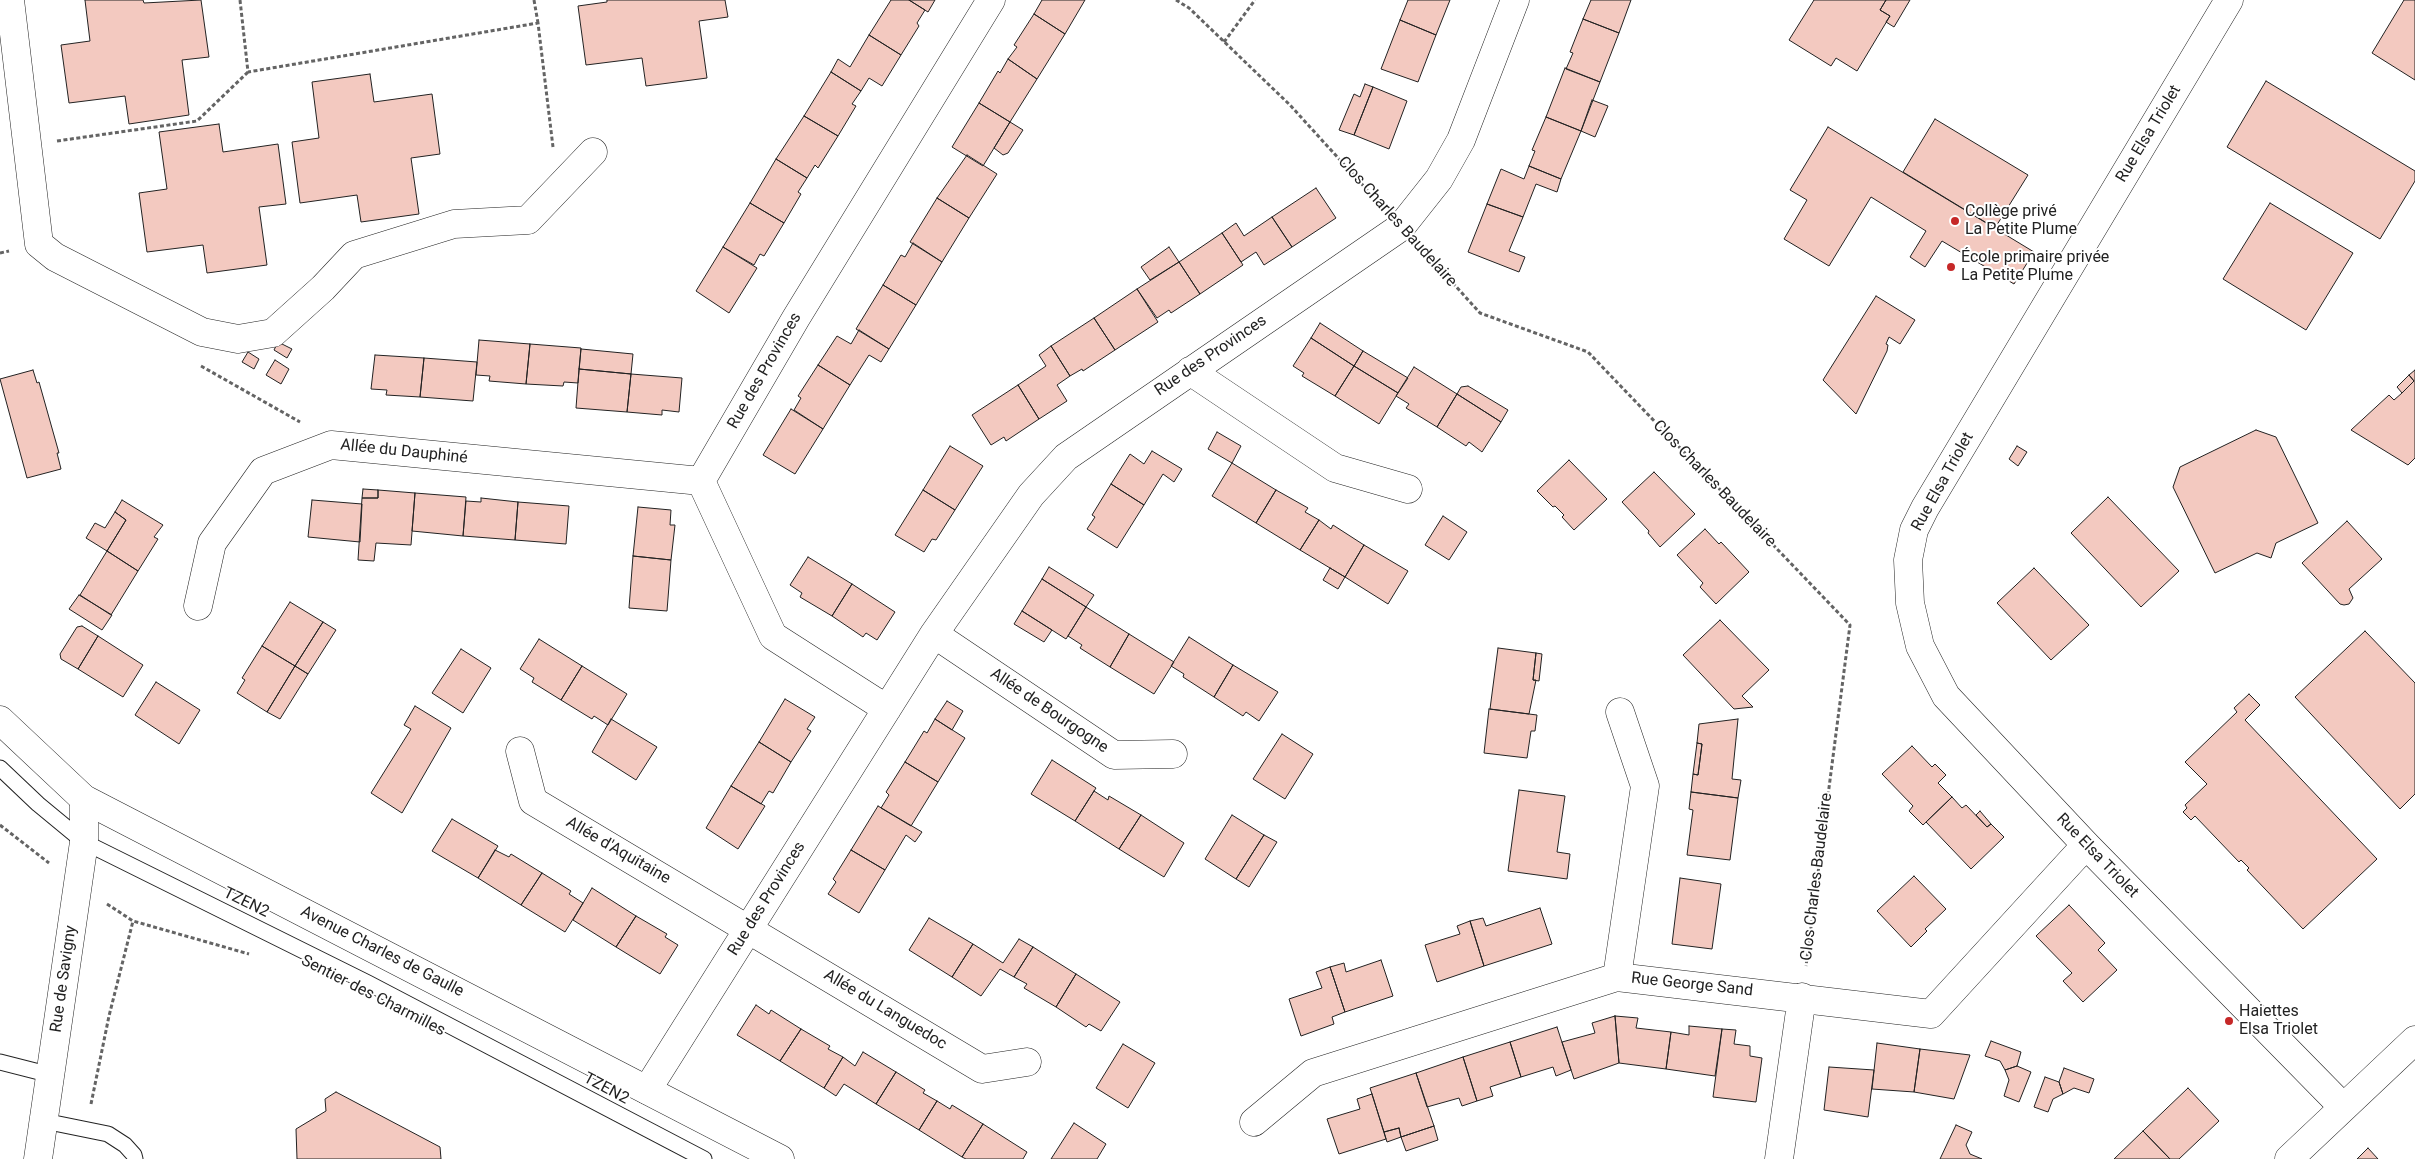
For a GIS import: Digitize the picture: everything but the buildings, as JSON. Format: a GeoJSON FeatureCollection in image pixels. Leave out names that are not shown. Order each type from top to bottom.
{"type":"FeatureCollection","features":[{"type":"Feature","properties":{"kind":"street"},"geometry":{"type":"LineString","coordinates":[[10,0],[39,244],[54,257],[202,332],[238,339],[273,332],[323,288],[354,255],[454,224],[528,220],[594,152]]}},
{"type":"Feature","properties":{"kind":"street","name":"Rue des Provinces"},"geometry":{"type":"LineString","coordinates":[[701,481],[796,318],[991,0]]}},
{"type":"Feature","properties":{"kind":"street","name":"Rue des Provinces"},"geometry":{"type":"LineString","coordinates":[[647,1090],[934,634],[1032,494],[1066,457],[1401,227],[1439,179],[1461,140],[1515,0]]}},
{"type":"Feature","properties":{"kind":"street","name":"Rue Elsa Triolet"},"geometry":{"type":"LineString","coordinates":[[2229,0],[1940,482],[1914,530],[1908,560],[1910,603],[1920,646],[1946,696],[2086,846],[2343,1107]]}},
{"type":"Feature","properties":{"kind":"street"},"geometry":{"type":"LineString","coordinates":[[1190,371],[1335,468],[1408,489]]}},
{"type":"Feature","properties":{"kind":"street","name":"Allée du Dauphiné"},"geometry":{"type":"LineString","coordinates":[[198,606],[212,543],[263,471],[331,445],[701,481]]}},
{"type":"Feature","properties":{"kind":"street"},"geometry":{"type":"LineString","coordinates":[[701,481],[773,636],[887,709]]}},
{"type":"Feature","properties":{"kind":"street","name":"Allée de Bourgogne"},"geometry":{"type":"LineString","coordinates":[[934,634],[1114,755],[1174,754]]}},
{"type":"Feature","properties":{"kind":"street"},"geometry":{"type":"LineString","coordinates":[[1616,977],[1645,786],[1620,712]]}},
{"type":"Feature","properties":{"kind":"street","name":"Avenue Charles de Gaulle"},"geometry":{"type":"LineString","coordinates":[[0,720],[84,799],[780,1159]]}},
{"type":"Feature","properties":{"kind":"street","name":"Allée d'Aquitaine"},"geometry":{"type":"LineString","coordinates":[[520,751],[533,801],[749,928]]}},
{"type":"Feature","properties":{"kind":"street","name":"Rue de Savigny"},"geometry":{"type":"LineString","coordinates":[[38,1159],[84,842],[84,799]]}},
{"type":"Feature","properties":{"kind":"street","name":"Rue George Sand"},"geometry":{"type":"LineString","coordinates":[[1254,1122],[1313,1073],[1616,977],[1802,997],[1931,1014],[2086,846]]}},
{"type":"Feature","properties":{"kind":"street","name":"Allée du Languedoc"},"geometry":{"type":"LineString","coordinates":[[749,928],[982,1069],[1027,1062]]}},
{"type":"Feature","properties":{"kind":"street"},"geometry":{"type":"LineString","coordinates":[[1779,1159],[1802,997]]}},
{"type":"Feature","properties":{"kind":"street"},"geometry":{"type":"LineString","coordinates":[[2289,1159],[2415,1040]]}},
{"type":"Feature","properties":{"kind":"lane","name":"TZEN2"},"geometry":{"type":"LineString","coordinates":[[0,768],[38,804],[84,842],[368,983],[704,1159]]}},
{"type":"Feature","properties":{"kind":"lane"},"geometry":{"type":"LineString","coordinates":[[0,1062],[51,1075]]}},
{"type":"Feature","properties":{"kind":"lane"},"geometry":{"type":"LineString","coordinates":[[44,1121],[108,1134],[125,1145],[134,1155],[135,1159]]}},
{"type":"Feature","properties":{"kind":"path"},"geometry":{"type":"LineString","coordinates":[[240,0],[248,72]]}},
{"type":"Feature","properties":{"kind":"path"},"geometry":{"type":"LineString","coordinates":[[534,0],[558,189]]}},
{"type":"Feature","properties":{"kind":"path","name":"Clos Charles Baudelaire"},"geometry":{"type":"LineString","coordinates":[[1176,0],[1188,8],[1290,105],[1480,313],[1588,352],[1850,625],[1802,997]]}},
{"type":"Feature","properties":{"kind":"path"},"geometry":{"type":"LineString","coordinates":[[1224,42],[1255,0]]}},
{"type":"Feature","properties":{"kind":"path"},"geometry":{"type":"LineString","coordinates":[[27,145],[197,121],[248,72],[538,23]]}},
{"type":"Feature","properties":{"kind":"path"},"geometry":{"type":"LineString","coordinates":[[0,825],[78,884],[133,921],[255,956]]}},
{"type":"Feature","properties":{"kind":"path"},"geometry":{"type":"LineString","coordinates":[[86,1130],[108,1016],[133,921]]}},
{"type":"Feature","properties":{"kind":"place","name":"Collège privé La Petite Plume"},"geometry":{"type":"Point","coordinates":[1955,221]}},
{"type":"Feature","properties":{"kind":"place","name":"École primaire privée La Petite Plume"},"geometry":{"type":"Point","coordinates":[1951,267]}},
{"type":"Feature","properties":{"kind":"place","name":"Haiettes Elsa Triolet"},"geometry":{"type":"Point","coordinates":[2229,1021]}}]}
